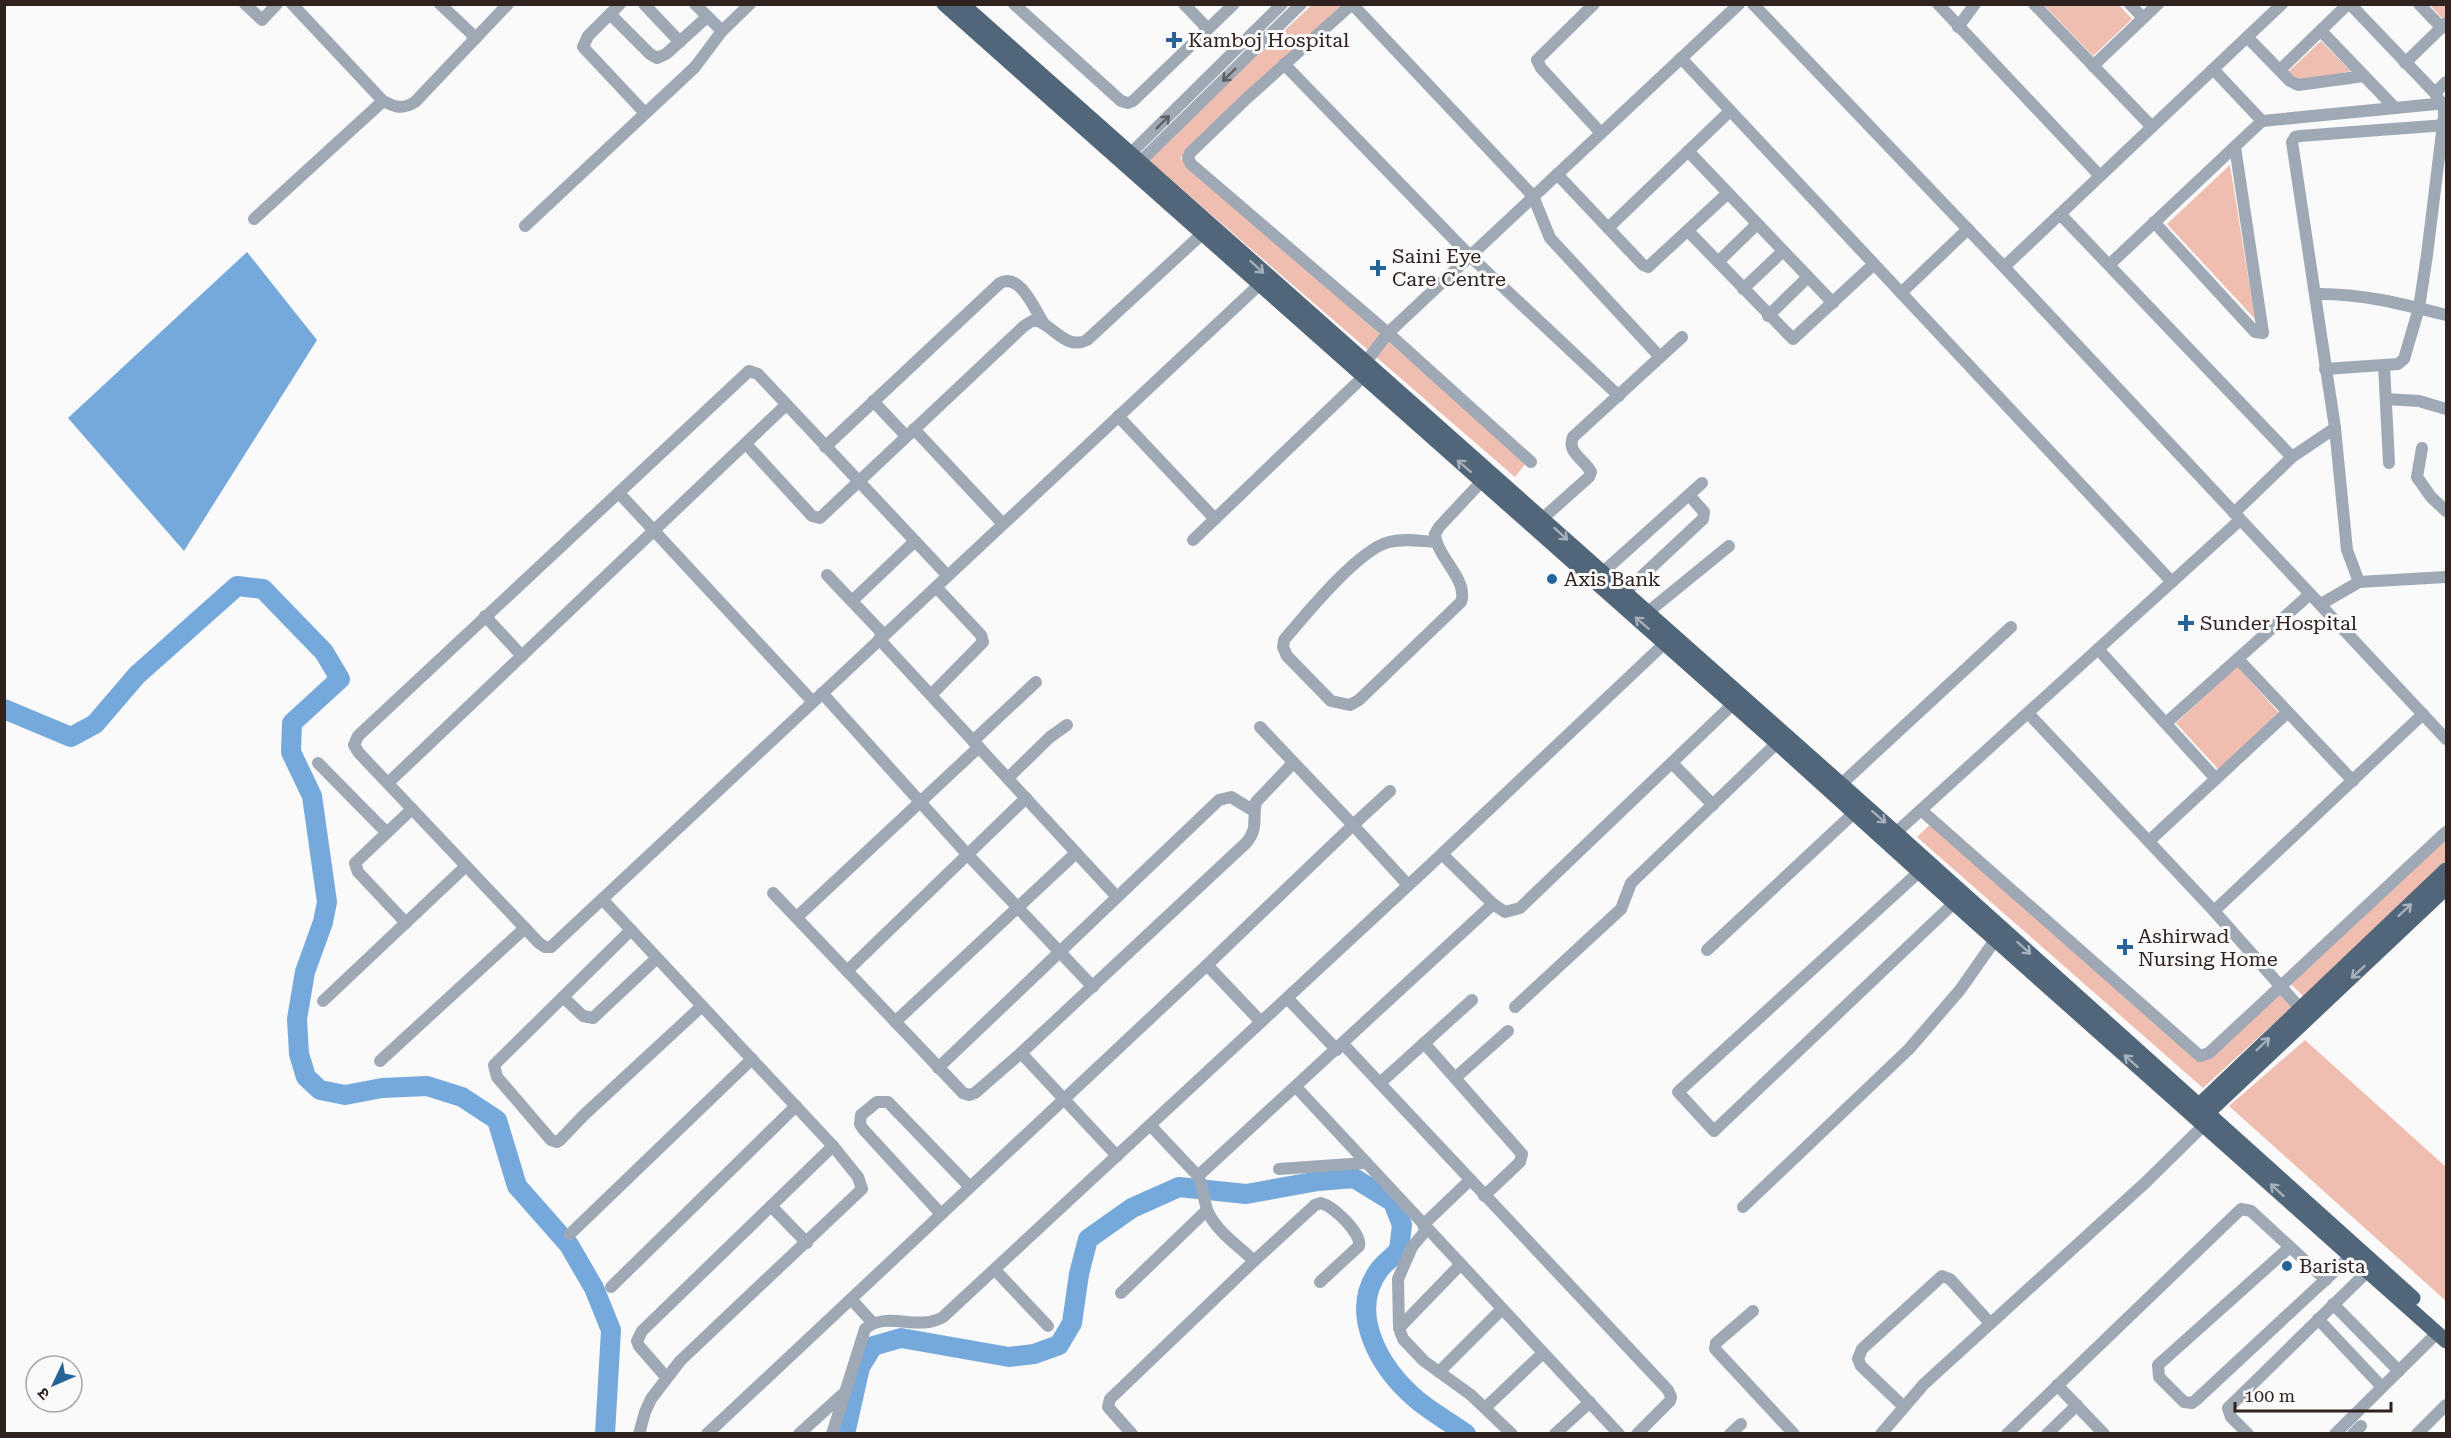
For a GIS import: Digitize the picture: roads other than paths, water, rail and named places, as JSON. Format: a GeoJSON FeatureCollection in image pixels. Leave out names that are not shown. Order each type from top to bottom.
{"type":"FeatureCollection","features":[{"type":"Feature","properties":{"kind":"main road"},"geometry":{"type":"LineString","coordinates":[[944,4],[1133,161],[1202,234],[1259,285],[1543,518],[1891,837],[2444,1334]]}},
{"type":"Feature","properties":{"kind":"main road"},"geometry":{"type":"LineString","coordinates":[[962,4],[1482,481],[1778,743],[1837,788],[1855,812],[1891,837],[1919,872],[2200,1115],[2351,1256],[2444,1334]]}},
{"type":"Feature","properties":{"kind":"main road"},"geometry":{"type":"LineString","coordinates":[[2200,1115],[2305,1013],[2446,870]]}},
{"type":"Feature","properties":{"kind":"main road"},"geometry":{"type":"LineString","coordinates":[[2305,1013],[2446,888]]}},
{"type":"Feature","properties":{"kind":"street"},"geometry":{"type":"LineString","coordinates":[[245,4],[262,20],[277,4]]}},
{"type":"Feature","properties":{"kind":"street"},"geometry":{"type":"LineString","coordinates":[[292,4],[383,100],[394,107],[406,107],[415,102],[508,4]]}},
{"type":"Feature","properties":{"kind":"street"},"geometry":{"type":"LineString","coordinates":[[440,4],[476,38]]}},
{"type":"Feature","properties":{"kind":"street"},"geometry":{"type":"LineString","coordinates":[[620,4],[588,36],[583,47],[644,112]]}},
{"type":"Feature","properties":{"kind":"street"},"geometry":{"type":"LineString","coordinates":[[644,4],[680,42]]}},
{"type":"Feature","properties":{"kind":"street"},"geometry":{"type":"LineString","coordinates":[[695,4],[722,31]]}},
{"type":"Feature","properties":{"kind":"street"},"geometry":{"type":"LineString","coordinates":[[525,226],[644,112],[695,67],[722,31],[750,4]]}},
{"type":"Feature","properties":{"kind":"street"},"geometry":{"type":"LineString","coordinates":[[1014,4],[1121,101],[1128,103],[1133,101],[1234,4]]}},
{"type":"Feature","properties":{"kind":"street"},"geometry":{"type":"LineString","coordinates":[[1185,4],[1208,29]]}},
{"type":"Feature","properties":{"kind":"street"},"geometry":{"type":"LineString","coordinates":[[1133,161],[1282,4]]}},
{"type":"Feature","properties":{"kind":"street"},"geometry":{"type":"LineString","coordinates":[[1531,462],[1388,333],[1191,164],[1188,158],[1198,145],[1284,64],[1352,4],[1533,196],[1550,238],[1660,357]]}},
{"type":"Feature","properties":{"kind":"street"},"geometry":{"type":"LineString","coordinates":[[1594,4],[1537,60],[1541,68],[1601,133]]}},
{"type":"Feature","properties":{"kind":"street"},"geometry":{"type":"LineString","coordinates":[[1193,540],[1362,371],[1388,333],[1739,4]]}},
{"type":"Feature","properties":{"kind":"street"},"geometry":{"type":"LineString","coordinates":[[1753,4],[2004,267],[2446,739]]}},
{"type":"Feature","properties":{"kind":"street"},"geometry":{"type":"LineString","coordinates":[[1938,4],[2100,176]]}},
{"type":"Feature","properties":{"kind":"street"},"geometry":{"type":"LineString","coordinates":[[1958,27],[1975,4]]}},
{"type":"Feature","properties":{"kind":"street"},"geometry":{"type":"LineString","coordinates":[[2034,4],[2152,127]]}},
{"type":"Feature","properties":{"kind":"street"},"geometry":{"type":"LineString","coordinates":[[2130,4],[2143,18]]}},
{"type":"Feature","properties":{"kind":"street"},"geometry":{"type":"LineString","coordinates":[[2093,66],[2158,4]]}},
{"type":"Feature","properties":{"kind":"street"},"geometry":{"type":"LineString","coordinates":[[2004,267],[2282,4]]}},
{"type":"Feature","properties":{"kind":"street"},"geometry":{"type":"LineString","coordinates":[[2280,70],[2349,4],[2441,100],[2444,109],[2445,125],[2419,308],[2404,359],[2398,364],[2325,369]]}},
{"type":"Feature","properties":{"kind":"street"},"geometry":{"type":"LineString","coordinates":[[2405,63],[2444,26],[2419,4]]}},
{"type":"Feature","properties":{"kind":"street"},"geometry":{"type":"LineString","coordinates":[[1133,161],[1299,5]]}},
{"type":"Feature","properties":{"kind":"street"},"geometry":{"type":"LineString","coordinates":[[610,14],[650,54],[657,58],[662,57],[707,17]]}},
{"type":"Feature","properties":{"kind":"street"},"geometry":{"type":"LineString","coordinates":[[2320,31],[2395,108]]}},
{"type":"Feature","properties":{"kind":"street"},"geometry":{"type":"LineString","coordinates":[[2247,37],[2298,85],[2364,76]]}},
{"type":"Feature","properties":{"kind":"street"},"geometry":{"type":"LineString","coordinates":[[1681,58],[2172,582]]}},
{"type":"Feature","properties":{"kind":"street"},"geometry":{"type":"LineString","coordinates":[[1284,64],[1471,257],[1619,396]]}},
{"type":"Feature","properties":{"kind":"street"},"geometry":{"type":"LineString","coordinates":[[2213,69],[2262,122]]}},
{"type":"Feature","properties":{"kind":"street"},"geometry":{"type":"LineString","coordinates":[[2441,100],[2446,82]]}},
{"type":"Feature","properties":{"kind":"street"},"geometry":{"type":"LineString","coordinates":[[254,219],[383,100]]}},
{"type":"Feature","properties":{"kind":"street"},"geometry":{"type":"LineString","coordinates":[[2109,265],[2262,122],[2395,108],[2441,100]]}},
{"type":"Feature","properties":{"kind":"street"},"geometry":{"type":"LineString","coordinates":[[1608,228],[1730,111]]}},
{"type":"Feature","properties":{"kind":"street"},"geometry":{"type":"LineString","coordinates":[[2359,582],[2347,550],[2335,428],[2293,139],[2300,136],[2445,125]]}},
{"type":"Feature","properties":{"kind":"street"},"geometry":{"type":"LineString","coordinates":[[2154,222],[2255,332],[2263,333],[2235,147]]}},
{"type":"Feature","properties":{"kind":"street"},"geometry":{"type":"LineString","coordinates":[[1688,151],[1833,303]]}},
{"type":"Feature","properties":{"kind":"street"},"geometry":{"type":"LineString","coordinates":[[1557,174],[1648,267],[1728,193]]}},
{"type":"Feature","properties":{"kind":"street"},"geometry":{"type":"LineString","coordinates":[[2060,214],[2292,457]]}},
{"type":"Feature","properties":{"kind":"street"},"geometry":{"type":"LineString","coordinates":[[1718,262],[1757,224]]}},
{"type":"Feature","properties":{"kind":"street"},"geometry":{"type":"LineString","coordinates":[[1901,293],[1968,229]]}},
{"type":"Feature","properties":{"kind":"street"},"geometry":{"type":"LineString","coordinates":[[1688,231],[1768,316],[1793,339],[1874,264]]}},
{"type":"Feature","properties":{"kind":"street"},"geometry":{"type":"LineString","coordinates":[[746,444],[816,518],[824,515],[1024,326],[1032,321],[1044,324],[1072,343],[1087,340],[1202,234]]}},
{"type":"Feature","properties":{"kind":"street"},"geometry":{"type":"LineString","coordinates":[[1743,289],[1783,251]]}},
{"type":"Feature","properties":{"kind":"street"},"geometry":{"type":"LineString","coordinates":[[1768,316],[1808,277]]}},
{"type":"Feature","properties":{"kind":"street"},"geometry":{"type":"LineString","coordinates":[[825,447],[991,290],[1006,279],[1012,280],[1019,286],[1044,324]]}},
{"type":"Feature","properties":{"kind":"street"},"geometry":{"type":"LineString","coordinates":[[947,575],[758,374],[749,372],[485,616],[355,740],[356,749],[539,943],[545,947],[551,947],[1259,285]]}},
{"type":"Feature","properties":{"kind":"street"},"geometry":{"type":"LineString","coordinates":[[2315,294],[2354,295],[2446,315]]}},
{"type":"Feature","properties":{"kind":"street"},"geometry":{"type":"LineString","coordinates":[[1543,518],[1589,477],[1591,472],[1572,449],[1570,443],[1573,437],[1682,337]]}},
{"type":"Feature","properties":{"kind":"street"},"geometry":{"type":"LineString","coordinates":[[2384,365],[2389,463]]}},
{"type":"Feature","properties":{"kind":"street"},"geometry":{"type":"LineString","coordinates":[[2386,399],[2419,401],[2446,409]]}},
{"type":"Feature","properties":{"kind":"street"},"geometry":{"type":"LineString","coordinates":[[873,401],[910,432],[1003,524]]}},
{"type":"Feature","properties":{"kind":"street"},"geometry":{"type":"LineString","coordinates":[[388,783],[786,405]]}},
{"type":"Feature","properties":{"kind":"street"},"geometry":{"type":"LineString","coordinates":[[1118,416],[1215,519]]}},
{"type":"Feature","properties":{"kind":"street"},"geometry":{"type":"LineString","coordinates":[[1891,837],[2172,582],[2292,457],[2335,428]]}},
{"type":"Feature","properties":{"kind":"street"},"geometry":{"type":"LineString","coordinates":[[2422,448],[2416,471],[2417,477],[2431,497],[2446,511]]}},
{"type":"Feature","properties":{"kind":"street"},"geometry":{"type":"LineString","coordinates":[[1436,542],[1409,539],[1388,542],[1373,548],[1354,564],[1284,640],[1283,647],[1287,656],[1331,700],[1350,705],[1359,700],[1461,602],[1462,588],[1436,542],[1435,534],[1438,527],[1482,481]]}},
{"type":"Feature","properties":{"kind":"street"},"geometry":{"type":"LineString","coordinates":[[1603,572],[1702,483]]}},
{"type":"Feature","properties":{"kind":"street"},"geometry":{"type":"LineString","coordinates":[[619,493],[921,803],[1093,987]]}},
{"type":"Feature","properties":{"kind":"street"},"geometry":{"type":"LineString","coordinates":[[1625,592],[1703,519],[1704,513],[1689,495]]}},
{"type":"Feature","properties":{"kind":"street"},"geometry":{"type":"LineString","coordinates":[[852,601],[915,541]]}},
{"type":"Feature","properties":{"kind":"street"},"geometry":{"type":"LineString","coordinates":[[1648,612],[1729,546]]}},
{"type":"Feature","properties":{"kind":"street"},"geometry":{"type":"LineString","coordinates":[[827,575],[852,601],[931,695],[1117,897]]}},
{"type":"Feature","properties":{"kind":"street"},"geometry":{"type":"LineString","coordinates":[[2320,604],[2359,582],[2446,577]]}},
{"type":"Feature","properties":{"kind":"street"},"geometry":{"type":"LineString","coordinates":[[931,695],[983,642],[981,635],[936,586]]}},
{"type":"Feature","properties":{"kind":"street"},"geometry":{"type":"LineString","coordinates":[[2166,723],[2310,594]]}},
{"type":"Feature","properties":{"kind":"street"},"geometry":{"type":"LineString","coordinates":[[485,616],[522,656]]}},
{"type":"Feature","properties":{"kind":"street"},"geometry":{"type":"LineString","coordinates":[[1837,788],[2011,627]]}},
{"type":"Feature","properties":{"kind":"street"},"geometry":{"type":"LineString","coordinates":[[832,1434],[861,1337],[872,1322],[926,1324],[935,1322],[995,1270],[1665,643]]}},
{"type":"Feature","properties":{"kind":"street"},"geometry":{"type":"LineString","coordinates":[[2098,649],[2216,779]]}},
{"type":"Feature","properties":{"kind":"street"},"geometry":{"type":"LineString","coordinates":[[2238,659],[2353,781]]}},
{"type":"Feature","properties":{"kind":"street"},"geometry":{"type":"LineString","coordinates":[[796,917],[921,803],[1036,682]]}},
{"type":"Feature","properties":{"kind":"street"},"geometry":{"type":"LineString","coordinates":[[1442,854],[1493,904],[1505,912],[1520,908],[1733,704]]}},
{"type":"Feature","properties":{"kind":"street"},"geometry":{"type":"LineString","coordinates":[[2149,841],[2288,712]]}},
{"type":"Feature","properties":{"kind":"street"},"geometry":{"type":"LineString","coordinates":[[2028,713],[2214,911],[2305,1013]]}},
{"type":"Feature","properties":{"kind":"street"},"geometry":{"type":"LineString","coordinates":[[2214,911],[2423,714]]}},
{"type":"Feature","properties":{"kind":"street"},"geometry":{"type":"LineString","coordinates":[[1008,778],[1050,737],[1067,725]]}},
{"type":"Feature","properties":{"kind":"street"},"geometry":{"type":"LineString","coordinates":[[1260,727],[1408,885]]}},
{"type":"Feature","properties":{"kind":"street"},"geometry":{"type":"LineString","coordinates":[[1515,1007],[1621,909],[1631,883],[1778,743]]}},
{"type":"Feature","properties":{"kind":"street"},"geometry":{"type":"LineString","coordinates":[[318,763],[386,832]]}},
{"type":"Feature","properties":{"kind":"street"},"geometry":{"type":"LineString","coordinates":[[773,892],[957,1088],[969,1095],[981,1089],[1021,1053],[1246,843],[1255,829],[1254,811],[1261,795],[1293,763]]}},
{"type":"Feature","properties":{"kind":"street"},"geometry":{"type":"LineString","coordinates":[[1672,763],[1713,805]]}},
{"type":"Feature","properties":{"kind":"street"},"geometry":{"type":"LineString","coordinates":[[707,1434],[1390,791]]}},
{"type":"Feature","properties":{"kind":"street"},"geometry":{"type":"LineString","coordinates":[[938,1068],[1219,800],[1231,797],[1254,811]]}},
{"type":"Feature","properties":{"kind":"street"},"geometry":{"type":"LineString","coordinates":[[847,971],[1026,798]]}},
{"type":"Feature","properties":{"kind":"street"},"geometry":{"type":"LineString","coordinates":[[406,923],[355,867],[359,858],[412,809]]}},
{"type":"Feature","properties":{"kind":"street"},"geometry":{"type":"LineString","coordinates":[[1921,810],[2200,1056],[2209,1053],[2446,832]]}},
{"type":"Feature","properties":{"kind":"street"},"geometry":{"type":"LineString","coordinates":[[1707,950],[1855,812]]}},
{"type":"Feature","properties":{"kind":"street"},"geometry":{"type":"LineString","coordinates":[[895,1022],[1076,853]]}},
{"type":"Feature","properties":{"kind":"street"},"geometry":{"type":"LineString","coordinates":[[323,1001],[466,866]]}},
{"type":"Feature","properties":{"kind":"street"},"geometry":{"type":"LineString","coordinates":[[1919,872],[1678,1092],[1714,1131],[1954,903]]}},
{"type":"Feature","properties":{"kind":"street"},"geometry":{"type":"LineString","coordinates":[[603,900],[833,1146],[858,1177],[862,1189],[807,1244],[680,1361],[666,1377],[645,1412],[639,1434]]}},
{"type":"Feature","properties":{"kind":"street"},"geometry":{"type":"LineString","coordinates":[[1202,1185],[1296,1087],[1493,904]]}},
{"type":"Feature","properties":{"kind":"street"},"geometry":{"type":"LineString","coordinates":[[380,1061],[525,928]]}},
{"type":"Feature","properties":{"kind":"street"},"geometry":{"type":"LineString","coordinates":[[632,930],[494,1065],[497,1077],[551,1140],[557,1142],[702,1006]]}},
{"type":"Feature","properties":{"kind":"street"},"geometry":{"type":"LineString","coordinates":[[1743,1207],[1909,1049],[1960,990],[1995,940]]}},
{"type":"Feature","properties":{"kind":"street"},"geometry":{"type":"LineString","coordinates":[[562,997],[583,1016],[593,1018],[657,958]]}},
{"type":"Feature","properties":{"kind":"street"},"geometry":{"type":"LineString","coordinates":[[1207,965],[1261,1022]]}},
{"type":"Feature","properties":{"kind":"street"},"geometry":{"type":"LineString","coordinates":[[1287,998],[1380,1083],[1668,1390],[1671,1396],[1670,1401],[1637,1434]]}},
{"type":"Feature","properties":{"kind":"street"},"geometry":{"type":"LineString","coordinates":[[1380,1083],[1472,1000]]}},
{"type":"Feature","properties":{"kind":"street"},"geometry":{"type":"LineString","coordinates":[[1455,1078],[1508,1031]]}},
{"type":"Feature","properties":{"kind":"street"},"geometry":{"type":"LineString","coordinates":[[1424,1043],[1522,1154],[1520,1162],[1484,1196]]}},
{"type":"Feature","properties":{"kind":"street"},"geometry":{"type":"LineString","coordinates":[[1021,1053],[1117,1156]]}},
{"type":"Feature","properties":{"kind":"street"},"geometry":{"type":"LineString","coordinates":[[570,1234],[752,1059]]}},
{"type":"Feature","properties":{"kind":"street"},"geometry":{"type":"LineString","coordinates":[[1296,1087],[1590,1402],[1616,1433]]}},
{"type":"Feature","properties":{"kind":"street"},"geometry":{"type":"LineString","coordinates":[[941,1214],[863,1130],[860,1124],[861,1115],[877,1102],[888,1102],[969,1186]]}},
{"type":"Feature","properties":{"kind":"street"},"geometry":{"type":"LineString","coordinates":[[611,1287],[796,1106]]}},
{"type":"Feature","properties":{"kind":"street"},"geometry":{"type":"LineString","coordinates":[[1881,1434],[1903,1406],[1990,1323],[2145,1183],[2200,1115]]}},
{"type":"Feature","properties":{"kind":"street"},"geometry":{"type":"LineString","coordinates":[[1150,1125],[1202,1185],[1207,1210],[1219,1228],[1254,1261]]}},
{"type":"Feature","properties":{"kind":"street"},"geometry":{"type":"LineString","coordinates":[[666,1377],[639,1346],[639,1336],[833,1146]]}},
{"type":"Feature","properties":{"kind":"street"},"geometry":{"type":"LineString","coordinates":[[1279,1169],[1365,1163]]}},
{"type":"Feature","properties":{"kind":"street"},"geometry":{"type":"LineString","coordinates":[[1470,1180],[1425,1227],[1412,1246],[1398,1279],[1399,1328],[1411,1349],[1485,1408],[1512,1434]]}},
{"type":"Feature","properties":{"kind":"street"},"geometry":{"type":"LineString","coordinates":[[1132,1434],[1108,1407],[1110,1399],[1254,1261],[1315,1205],[1321,1203],[1328,1205],[1360,1240],[1356,1250],[1320,1282]]}},
{"type":"Feature","properties":{"kind":"street"},"geometry":{"type":"LineString","coordinates":[[771,1206],[807,1244]]}},
{"type":"Feature","properties":{"kind":"street"},"geometry":{"type":"LineString","coordinates":[[2007,1434],[2241,1209],[2251,1211],[2326,1280]]}},
{"type":"Feature","properties":{"kind":"street"},"geometry":{"type":"LineString","coordinates":[[1121,1293],[1207,1210]]}},
{"type":"Feature","properties":{"kind":"street"},"geometry":{"type":"LineString","coordinates":[[2290,1247],[2158,1365],[2159,1377],[2184,1402],[2188,1404],[2196,1400],[2351,1256]]}},
{"type":"Feature","properties":{"kind":"street"},"geometry":{"type":"LineString","coordinates":[[1399,1328],[1461,1264]]}},
{"type":"Feature","properties":{"kind":"street"},"geometry":{"type":"LineString","coordinates":[[995,1270],[1048,1326]]}},
{"type":"Feature","properties":{"kind":"street"},"geometry":{"type":"LineString","coordinates":[[2248,1434],[2231,1417],[2228,1407],[2368,1271]]}},
{"type":"Feature","properties":{"kind":"street"},"geometry":{"type":"LineString","coordinates":[[1903,1406],[1861,1366],[1858,1359],[1862,1349],[1942,1276],[1950,1279],[1990,1323]]}},
{"type":"Feature","properties":{"kind":"street"},"geometry":{"type":"LineString","coordinates":[[851,1299],[872,1322]]}},
{"type":"Feature","properties":{"kind":"street"},"geometry":{"type":"LineString","coordinates":[[2334,1304],[2399,1371]]}},
{"type":"Feature","properties":{"kind":"street"},"geometry":{"type":"LineString","coordinates":[[1439,1372],[1502,1308]]}},
{"type":"Feature","properties":{"kind":"street"},"geometry":{"type":"LineString","coordinates":[[1753,1311],[1716,1342],[1715,1349],[1794,1434]]}},
{"type":"Feature","properties":{"kind":"street"},"geometry":{"type":"LineString","coordinates":[[2318,1319],[2382,1388]]}},
{"type":"Feature","properties":{"kind":"street"},"geometry":{"type":"LineString","coordinates":[[2335,1434],[2399,1371],[2444,1334]]}},
{"type":"Feature","properties":{"kind":"street"},"geometry":{"type":"LineString","coordinates":[[1485,1408],[1544,1353]]}},
{"type":"Feature","properties":{"kind":"street"},"geometry":{"type":"LineString","coordinates":[[2057,1385],[2104,1434]]}},
{"type":"Feature","properties":{"kind":"street"},"geometry":{"type":"LineString","coordinates":[[799,1434],[843,1393]]}},
{"type":"Feature","properties":{"kind":"street"},"geometry":{"type":"LineString","coordinates":[[1555,1434],[1590,1402]]}},
{"type":"Feature","properties":{"kind":"street"},"geometry":{"type":"LineString","coordinates":[[2047,1434],[2077,1405]]}},
{"type":"Feature","properties":{"kind":"street"},"geometry":{"type":"LineString","coordinates":[[2417,1434],[2446,1405]]}},
{"type":"Feature","properties":{"kind":"street"},"geometry":{"type":"LineString","coordinates":[[1730,1434],[1741,1424]]}},
{"type":"Feature","properties":{"kind":"water"},"geometry":{"type":"Polygon","coordinates":[[[247,252],[317,340],[184,551],[68,418],[247,252]]]}},
{"type":"Feature","properties":{"kind":"waterway"},"geometry":{"type":"LineString","coordinates":[[4,709],[71,737],[95,724],[137,675],[237,586],[263,589],[324,652],[340,679],[292,723],[291,752],[312,796],[327,902],[323,922],[305,972],[297,1019],[299,1054],[306,1077],[320,1090],[345,1095],[382,1088],[427,1086],[462,1097],[497,1120],[517,1186],[569,1245],[594,1288],[611,1330],[605,1434]]}},
{"type":"Feature","properties":{"kind":"waterway"},"geometry":{"type":"LineString","coordinates":[[845,1434],[860,1367],[873,1346],[901,1338],[1009,1357],[1034,1354],[1059,1345],[1072,1323],[1079,1274],[1088,1239],[1132,1208],[1179,1187],[1246,1194],[1318,1181],[1354,1178],[1393,1202],[1402,1225],[1399,1250],[1379,1270],[1370,1287],[1366,1304],[1367,1322],[1372,1340],[1380,1357],[1403,1387],[1422,1404],[1466,1434]]}},
{"type":"Feature","properties":{"kind":"place","name":"Kamboj Hospital"},"geometry":{"type":"Point","coordinates":[1174,40]}},
{"type":"Feature","properties":{"kind":"place","name":"Saini Eye Care Centre"},"geometry":{"type":"Point","coordinates":[1378,268]}},
{"type":"Feature","properties":{"kind":"place","name":"Axis Bank"},"geometry":{"type":"Point","coordinates":[1552,579]}},
{"type":"Feature","properties":{"kind":"place","name":"Sunder Hospital"},"geometry":{"type":"Point","coordinates":[2186,623]}},
{"type":"Feature","properties":{"kind":"place","name":"Ashirwad Nursing Home"},"geometry":{"type":"Point","coordinates":[2125,947]}},
{"type":"Feature","properties":{"kind":"place","name":"Barista"},"geometry":{"type":"Point","coordinates":[2287,1266]}}]}
